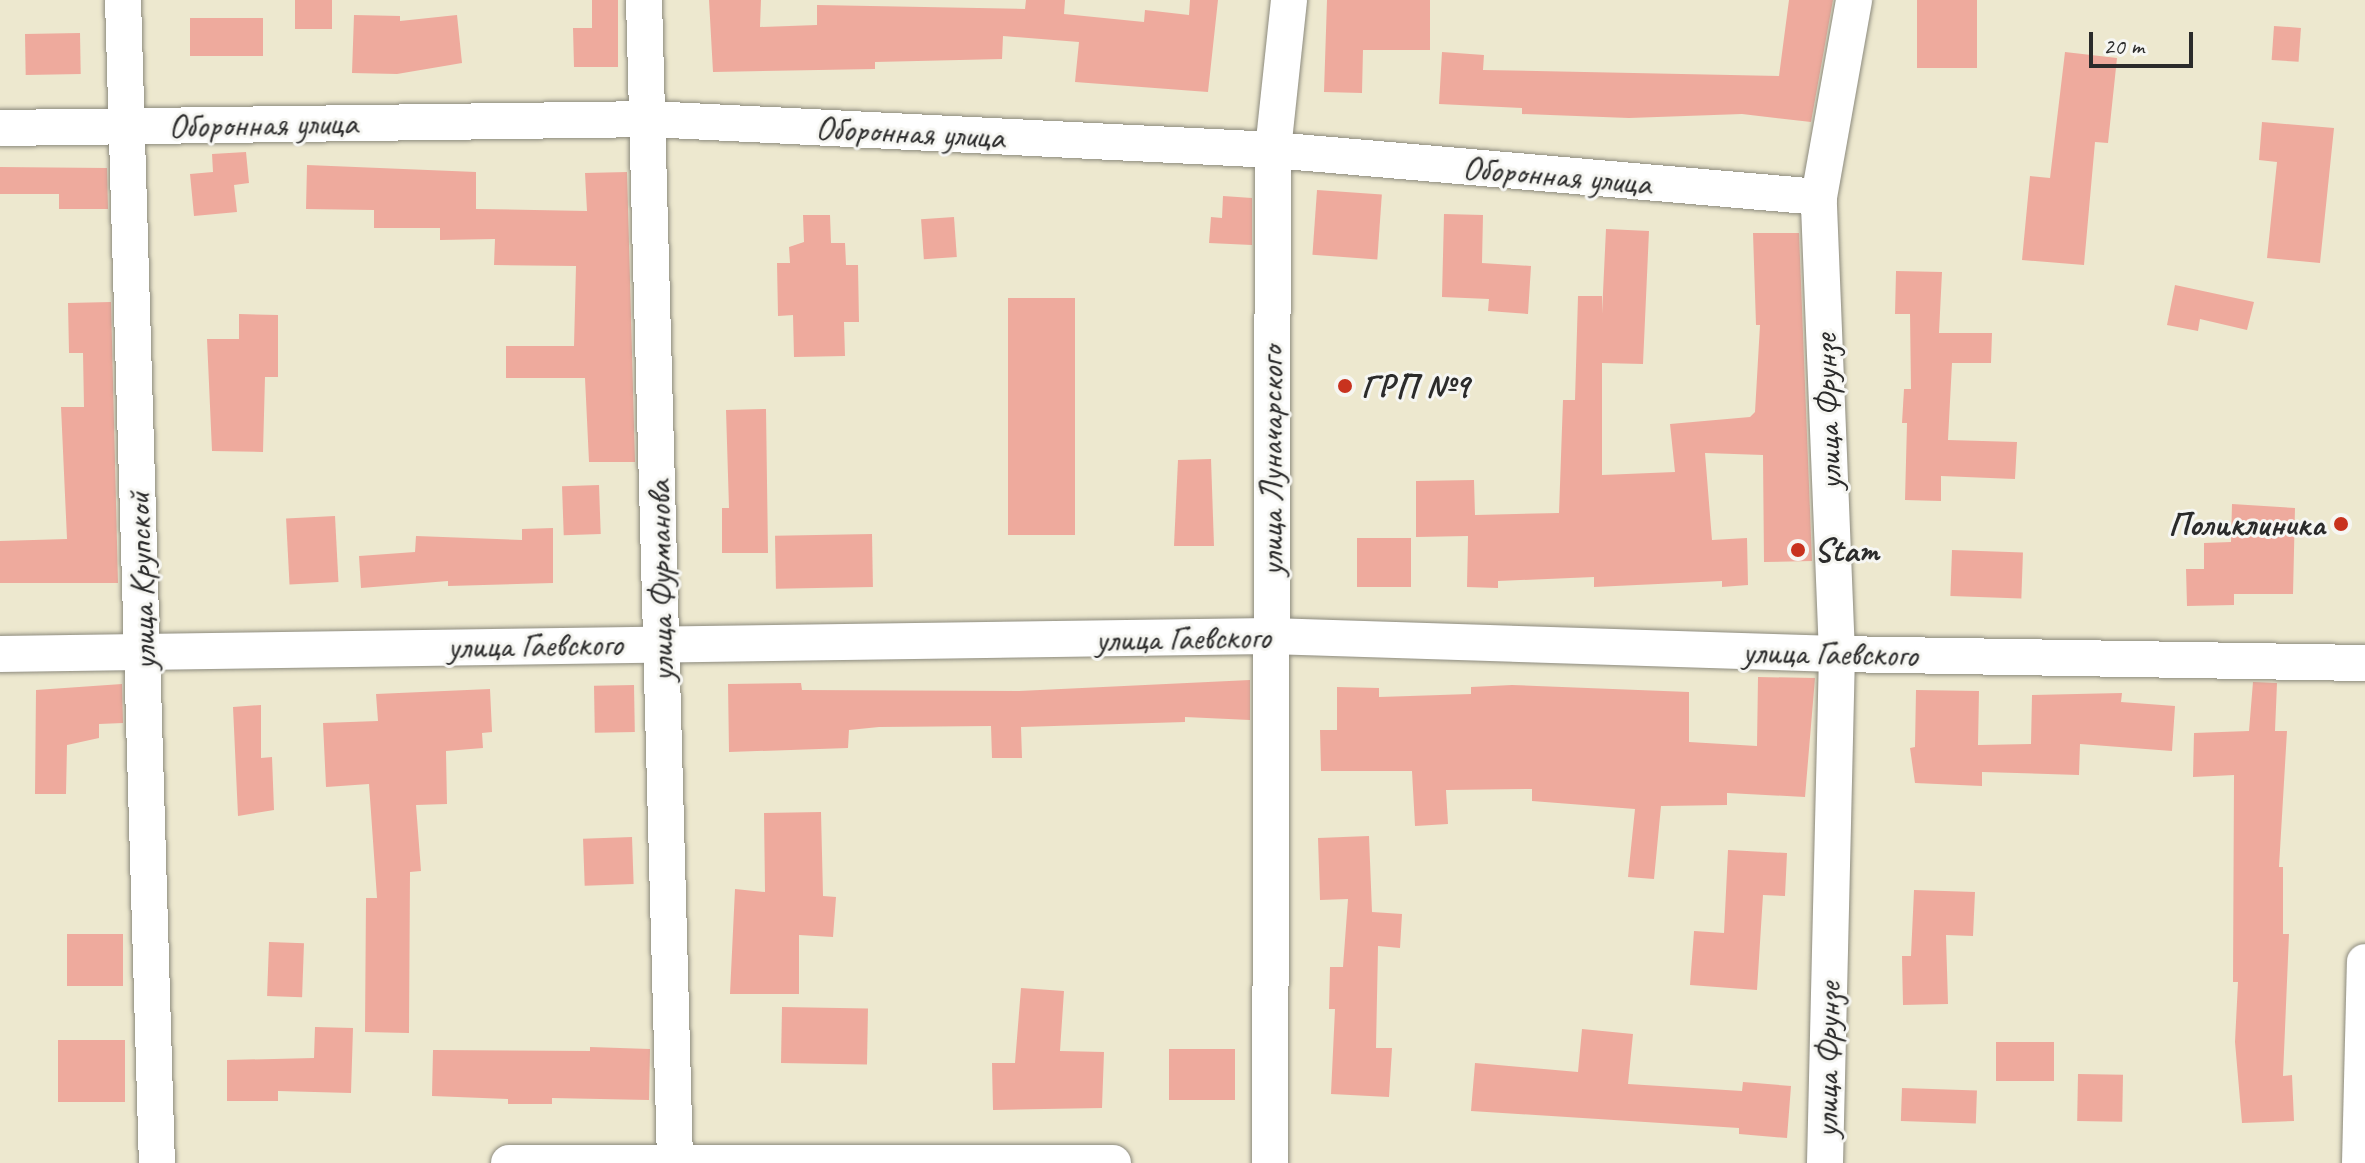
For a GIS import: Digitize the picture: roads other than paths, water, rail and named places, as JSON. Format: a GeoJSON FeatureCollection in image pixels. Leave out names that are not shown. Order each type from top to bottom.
{"type":"FeatureCollection","features":[{"type":"Feature","properties":{"kind":"street","name":"улица Крупской"},"geometry":{"type":"LineString","coordinates":[[123,0],[157,1163]]}},
{"type":"Feature","properties":{"kind":"street","name":"улица Фурманова"},"geometry":{"type":"LineString","coordinates":[[644,0],[675,1161]]}},
{"type":"Feature","properties":{"kind":"street","name":"улица Луначарского"},"geometry":{"type":"LineString","coordinates":[[1270,1163],[1273,150],[1289,0]]}},
{"type":"Feature","properties":{"kind":"street","name":"улица Фрунзе"},"geometry":{"type":"LineString","coordinates":[[1825,1163],[1837,654],[1819,197],[1854,0]]}},
{"type":"Feature","properties":{"kind":"street","name":"Оборонная улица"},"geometry":{"type":"LineString","coordinates":[[0,128],[649,119],[1273,150],[1819,197]]}},
{"type":"Feature","properties":{"kind":"street","name":"улица Гаевского"},"geometry":{"type":"LineString","coordinates":[[0,654],[143,649],[1270,636],[1837,654],[2365,663]]}},
{"type":"Feature","properties":{"kind":"street"},"geometry":{"type":"LineString","coordinates":[[2360,1163],[2365,962]]}},
{"type":"Feature","properties":{"kind":"street"},"geometry":{"type":"LineString","coordinates":[[509,1163],[1113,1163]]}},
{"type":"Feature","properties":{"kind":"place","name":"ГРП №9"},"geometry":{"type":"Point","coordinates":[1345,386]}},
{"type":"Feature","properties":{"kind":"place","name":"Поликлиника"},"geometry":{"type":"Point","coordinates":[2341,524]}},
{"type":"Feature","properties":{"kind":"place","name":"Stam"},"geometry":{"type":"Point","coordinates":[1798,550]}}]}
